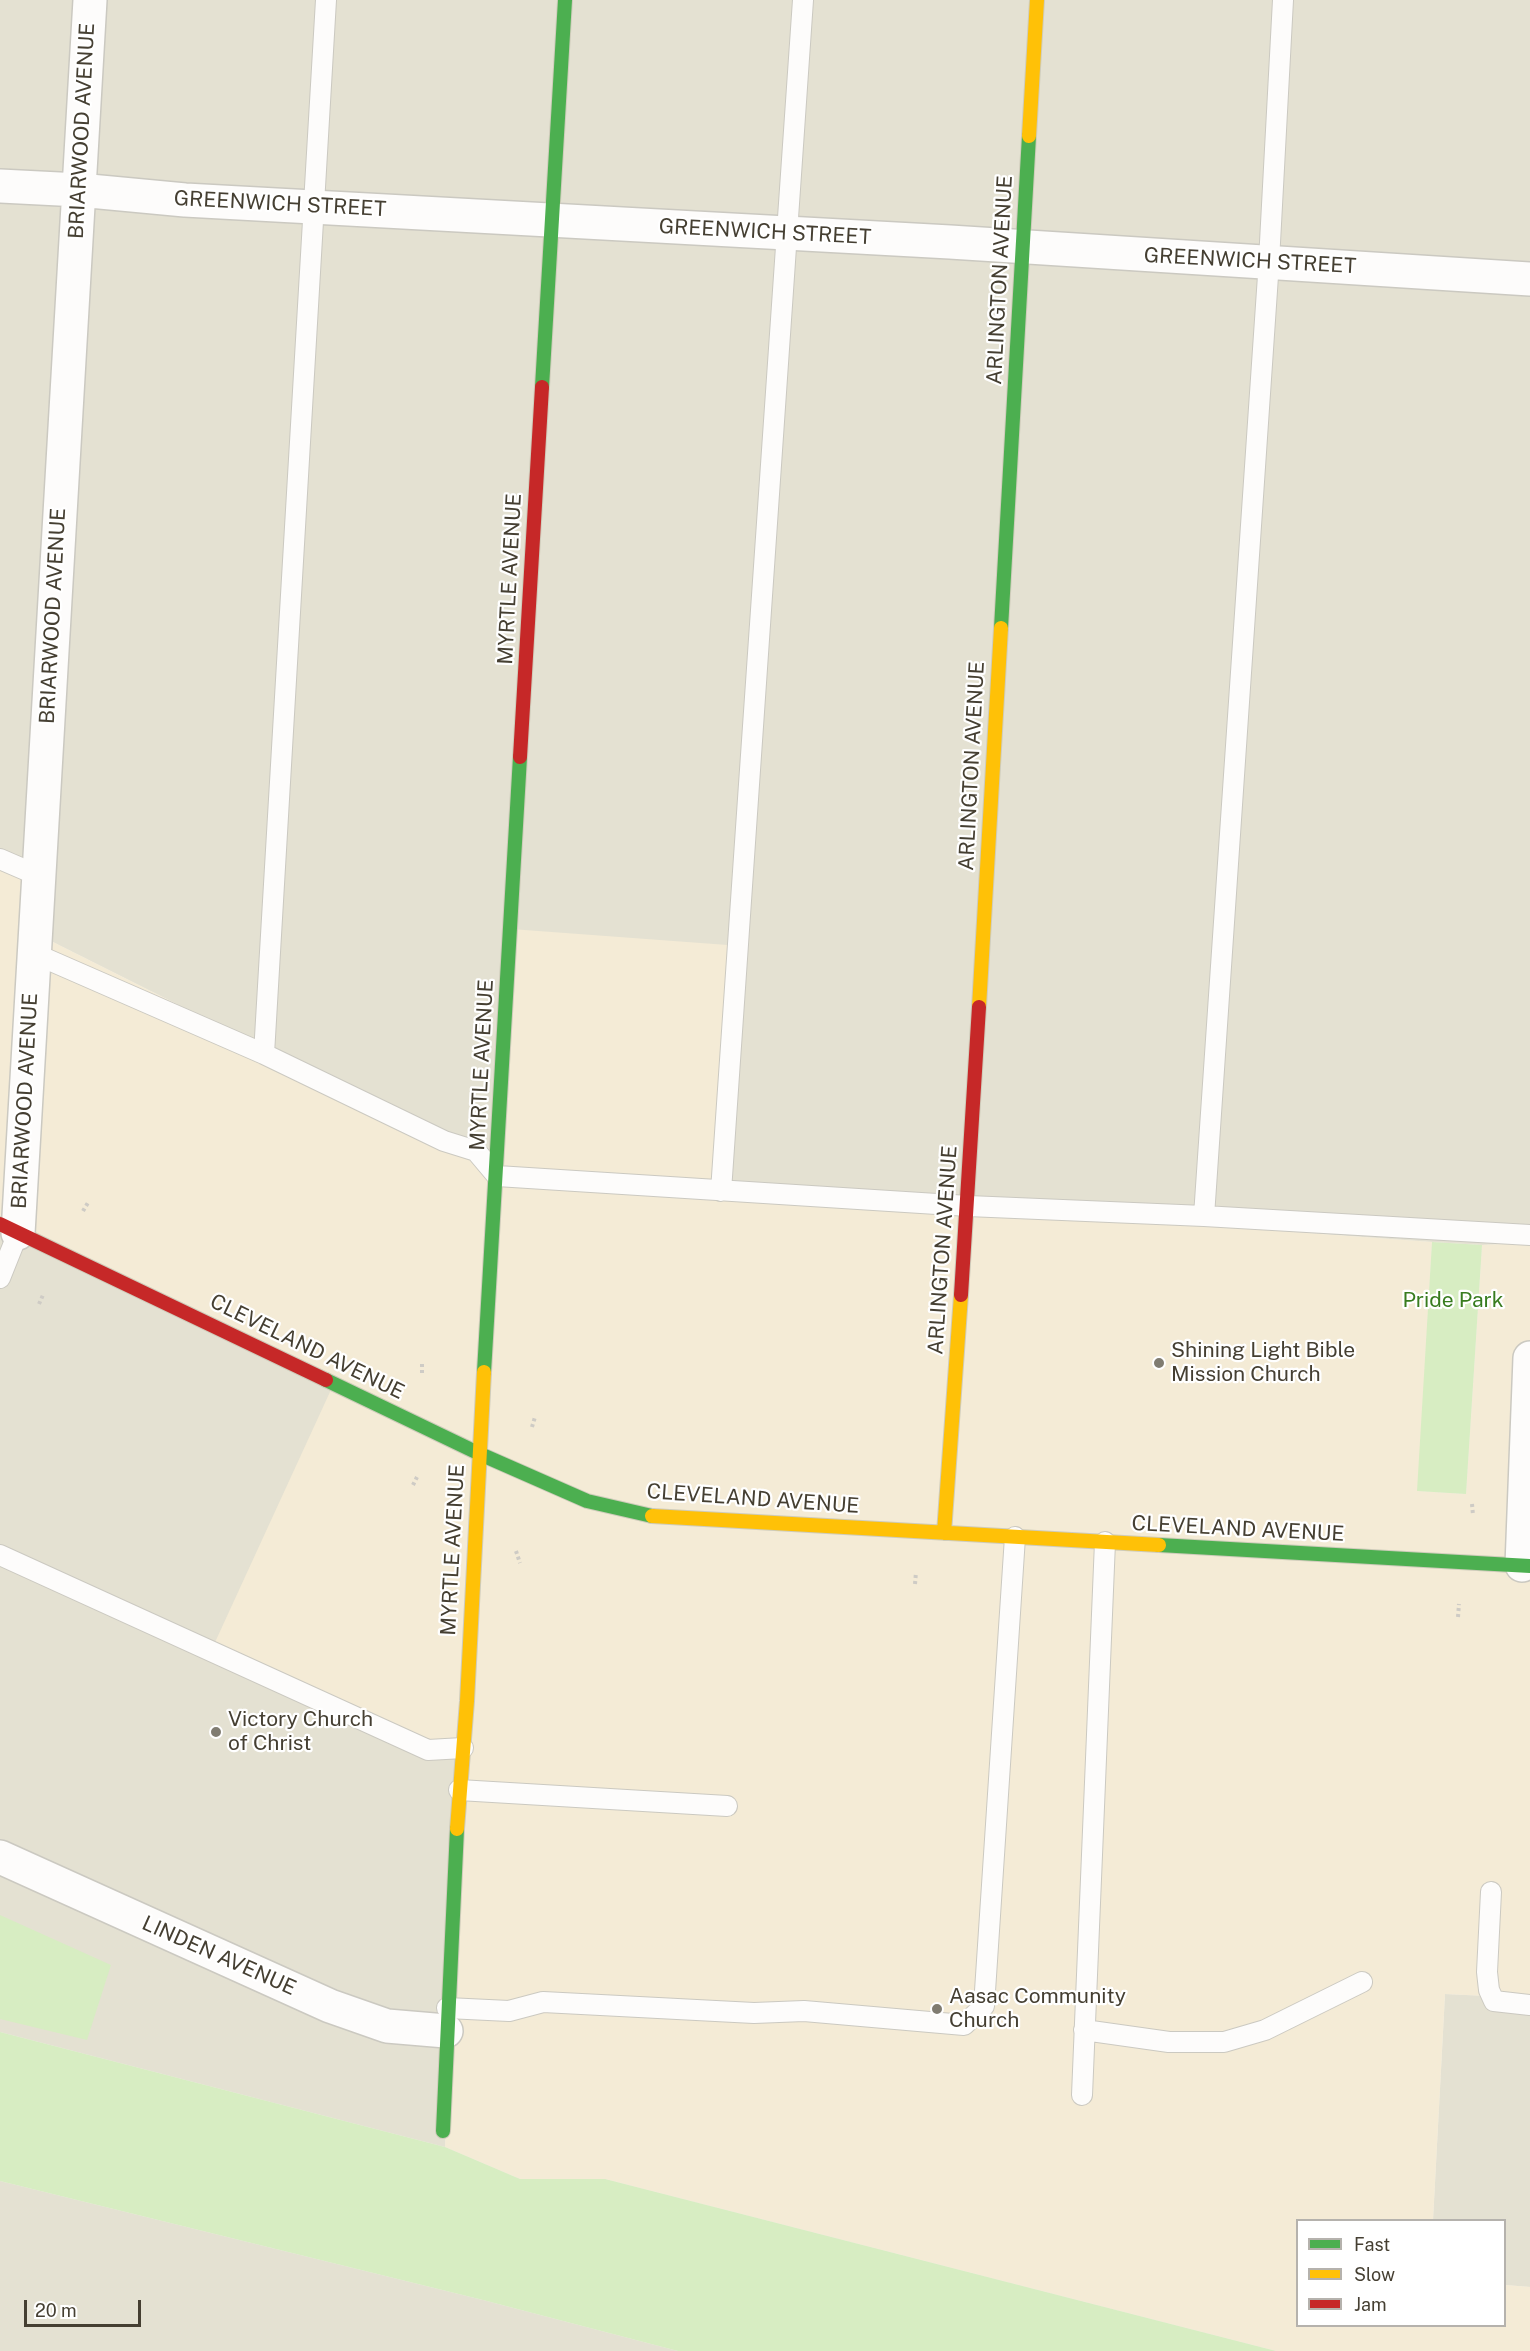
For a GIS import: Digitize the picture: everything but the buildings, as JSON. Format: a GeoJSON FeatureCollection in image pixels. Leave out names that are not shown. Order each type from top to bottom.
{"type":"FeatureCollection","features":[{"type":"Feature","properties":{"kind":"street","name":"BRIARWOOD AVENUE"},"geometry":{"type":"LineString","coordinates":[[9,1228],[33,952],[90,0]]}},
{"type":"Feature","properties":{"kind":"street","name":"MYRTLE AVENUE"},"geometry":{"type":"LineString","coordinates":[[442,2131],[459,1790],[565,0]]}},
{"type":"Feature","properties":{"kind":"street","name":"ARLINGTON AVENUE"},"geometry":{"type":"LineString","coordinates":[[944,1533],[968,1206],[1037,0]]}},
{"type":"Feature","properties":{"kind":"street","name":"GREENWICH STREET"},"geometry":{"type":"LineString","coordinates":[[0,186],[79,190],[185,200],[1269,261],[1530,279]]}},
{"type":"Feature","properties":{"kind":"street","name":"CLEVELAND AVENUE"},"geometry":{"type":"LineString","coordinates":[[9,1228],[480,1454],[587,1501],[652,1516],[1526,1565]]}},
{"type":"Feature","properties":{"kind":"street"},"geometry":{"type":"LineString","coordinates":[[1526,1565],[1530,1358]]}},
{"type":"Feature","properties":{"kind":"street","name":"LINDEN AVENUE"},"geometry":{"type":"LineString","coordinates":[[0,1857],[330,2006],[387,2026],[446,2020]]}},
{"type":"Feature","properties":{"kind":"lane"},"geometry":{"type":"LineString","coordinates":[[264,1054],[326,0]]}},
{"type":"Feature","properties":{"kind":"lane"},"geometry":{"type":"LineString","coordinates":[[721,1191],[803,0]]}},
{"type":"Feature","properties":{"kind":"lane"},"geometry":{"type":"LineString","coordinates":[[1204,1216],[1269,261],[1283,0]]}},
{"type":"Feature","properties":{"kind":"lane"},"geometry":{"type":"LineString","coordinates":[[0,859],[37,875]]}},
{"type":"Feature","properties":{"kind":"lane"},"geometry":{"type":"LineString","coordinates":[[33,952],[264,1054],[444,1141],[476,1151],[497,1176],[968,1206],[1204,1216],[1530,1235]]}},
{"type":"Feature","properties":{"kind":"lane"},"geometry":{"type":"LineString","coordinates":[[0,1278],[9,1228]]}},
{"type":"Feature","properties":{"kind":"lane"},"geometry":{"type":"LineString","coordinates":[[446,2020],[509,2011],[543,2002],[754,2013],[804,2011],[964,2025],[984,2006],[1015,1537]]}},
{"type":"Feature","properties":{"kind":"lane"},"geometry":{"type":"LineString","coordinates":[[1082,2096],[1105,1542]]}},
{"type":"Feature","properties":{"kind":"lane"},"geometry":{"type":"LineString","coordinates":[[0,1555],[428,1750],[463,1748]]}},
{"type":"Feature","properties":{"kind":"lane"},"geometry":{"type":"LineString","coordinates":[[459,1790],[727,1806]]}},
{"type":"Feature","properties":{"kind":"lane"},"geometry":{"type":"LineString","coordinates":[[1491,1892],[1487,1972],[1489,1990],[1494,2001],[1530,2005]]}},
{"type":"Feature","properties":{"kind":"lane"},"geometry":{"type":"LineString","coordinates":[[1084,2030],[1169,2042],[1224,2042],[1265,2030],[1362,1982]]}},
{"type":"Feature","properties":{"kind":"path"},"geometry":{"type":"LineString","coordinates":[[83,1211],[89,1201]]}},
{"type":"Feature","properties":{"kind":"path"},"geometry":{"type":"LineString","coordinates":[[39,1304],[42,1294]]}},
{"type":"Feature","properties":{"kind":"path"},"geometry":{"type":"LineString","coordinates":[[422,1364],[422,1374]]}},
{"type":"Feature","properties":{"kind":"path"},"geometry":{"type":"LineString","coordinates":[[531,1427],[535,1417]]}},
{"type":"Feature","properties":{"kind":"path"},"geometry":{"type":"LineString","coordinates":[[413,1485],[417,1477]]}},
{"type":"Feature","properties":{"kind":"path"},"geometry":{"type":"LineString","coordinates":[[1472,1504],[1473,1515]]}},
{"type":"Feature","properties":{"kind":"path"},"geometry":{"type":"LineString","coordinates":[[516,1551],[520,1563]]}},
{"type":"Feature","properties":{"kind":"path"},"geometry":{"type":"LineString","coordinates":[[915,1584],[916,1572]]}},
{"type":"Feature","properties":{"kind":"path"},"geometry":{"type":"LineString","coordinates":[[1458,1617],[1459,1604]]}},
{"type":"Feature","properties":{"kind":"shaded area"},"geometry":{"type":"Polygon","coordinates":[[[0,0],[1530,0],[1530,1243],[1482,1245],[1432,1242],[725,1191],[496,1164],[37,934],[0,861],[0,0]]]}},
{"type":"Feature","properties":{"kind":"shaded area"},"geometry":{"type":"Polygon","coordinates":[[[0,861],[41,881],[37,934],[495,1164],[511,929],[741,946],[725,1191],[1432,1242],[1418,1491],[1466,1494],[1482,1245],[1530,1243],[1530,1998],[1445,1994],[1433,2219],[1296,2219],[1296,2327],[1506,2327],[1506,2285],[1530,2287],[1530,2351],[1276,2351],[605,2179],[520,2179],[445,2147],[462,1757],[211,1651],[335,1381],[0,1226],[0,861]]]}},
{"type":"Feature","properties":{"kind":"shaded area"},"geometry":{"type":"Polygon","coordinates":[[[0,1226],[335,1381],[462,1756],[445,2147],[0,2032],[0,1226]]]}},
{"type":"Feature","properties":{"kind":"shaded area"},"geometry":{"type":"Polygon","coordinates":[[[1445,1994],[1530,1998],[1530,2287],[1506,2285],[1506,2219],[1433,2219],[1445,1994]]]}},
{"type":"Feature","properties":{"kind":"shaded area"},"geometry":{"type":"Polygon","coordinates":[[[0,2181],[483,2300],[678,2351],[0,2351],[0,2181]]]}},
{"type":"Feature","properties":{"kind":"green space","name":"Pride Park"},"geometry":{"type":"Polygon","coordinates":[[[1432,1242],[1482,1245],[1466,1494],[1417,1491],[1432,1242]]]}},
{"type":"Feature","properties":{"kind":"green space"},"geometry":{"type":"Polygon","coordinates":[[[0,1915],[111,1965],[87,2040],[0,2019],[0,1915]]]}},
{"type":"Feature","properties":{"kind":"green space"},"geometry":{"type":"Polygon","coordinates":[[[0,2032],[445,2147],[520,2179],[605,2179],[1276,2351],[678,2351],[483,2300],[0,2181],[0,2032]]]}},
{"type":"Feature","properties":{"kind":"traffic: fast"},"geometry":{"type":"LineString","coordinates":[[542,387],[565,0]]}},
{"type":"Feature","properties":{"kind":"traffic: fast"},"geometry":{"type":"LineString","coordinates":[[1001,628],[1029,136]]}},
{"type":"Feature","properties":{"kind":"traffic: fast"},"geometry":{"type":"LineString","coordinates":[[484,1372],[520,757]]}},
{"type":"Feature","properties":{"kind":"traffic: fast"},"geometry":{"type":"LineString","coordinates":[[326,1380],[480,1454],[587,1501],[652,1516]]}},
{"type":"Feature","properties":{"kind":"traffic: fast"},"geometry":{"type":"LineString","coordinates":[[1159,1545],[1530,1566]]}},
{"type":"Feature","properties":{"kind":"traffic: fast"},"geometry":{"type":"LineString","coordinates":[[443,2131],[457,1829]]}},
{"type":"Feature","properties":{"kind":"traffic: slow"},"geometry":{"type":"LineString","coordinates":[[1029,136],[1037,0]]}},
{"type":"Feature","properties":{"kind":"traffic: slow"},"geometry":{"type":"LineString","coordinates":[[979,1007],[1001,628]]}},
{"type":"Feature","properties":{"kind":"traffic: slow"},"geometry":{"type":"LineString","coordinates":[[944,1533],[961,1295]]}},
{"type":"Feature","properties":{"kind":"traffic: slow"},"geometry":{"type":"LineString","coordinates":[[457,1829],[467,1701],[484,1372]]}},
{"type":"Feature","properties":{"kind":"traffic: slow"},"geometry":{"type":"LineString","coordinates":[[652,1516],[1159,1545]]}},
{"type":"Feature","properties":{"kind":"traffic: jam"},"geometry":{"type":"LineString","coordinates":[[520,757],[542,387]]}},
{"type":"Feature","properties":{"kind":"traffic: jam"},"geometry":{"type":"LineString","coordinates":[[961,1295],[979,1007]]}},
{"type":"Feature","properties":{"kind":"traffic: jam"},"geometry":{"type":"LineString","coordinates":[[0,1224],[326,1380]]}},
{"type":"Feature","properties":{"kind":"place","name":"Shining Light Bible Mission Church"},"geometry":{"type":"Point","coordinates":[1159,1363]}},
{"type":"Feature","properties":{"kind":"place","name":"Victory Church of Christ"},"geometry":{"type":"Point","coordinates":[216,1732]}},
{"type":"Feature","properties":{"kind":"place","name":"Aasac Community Church"},"geometry":{"type":"Point","coordinates":[937,2009]}}]}
